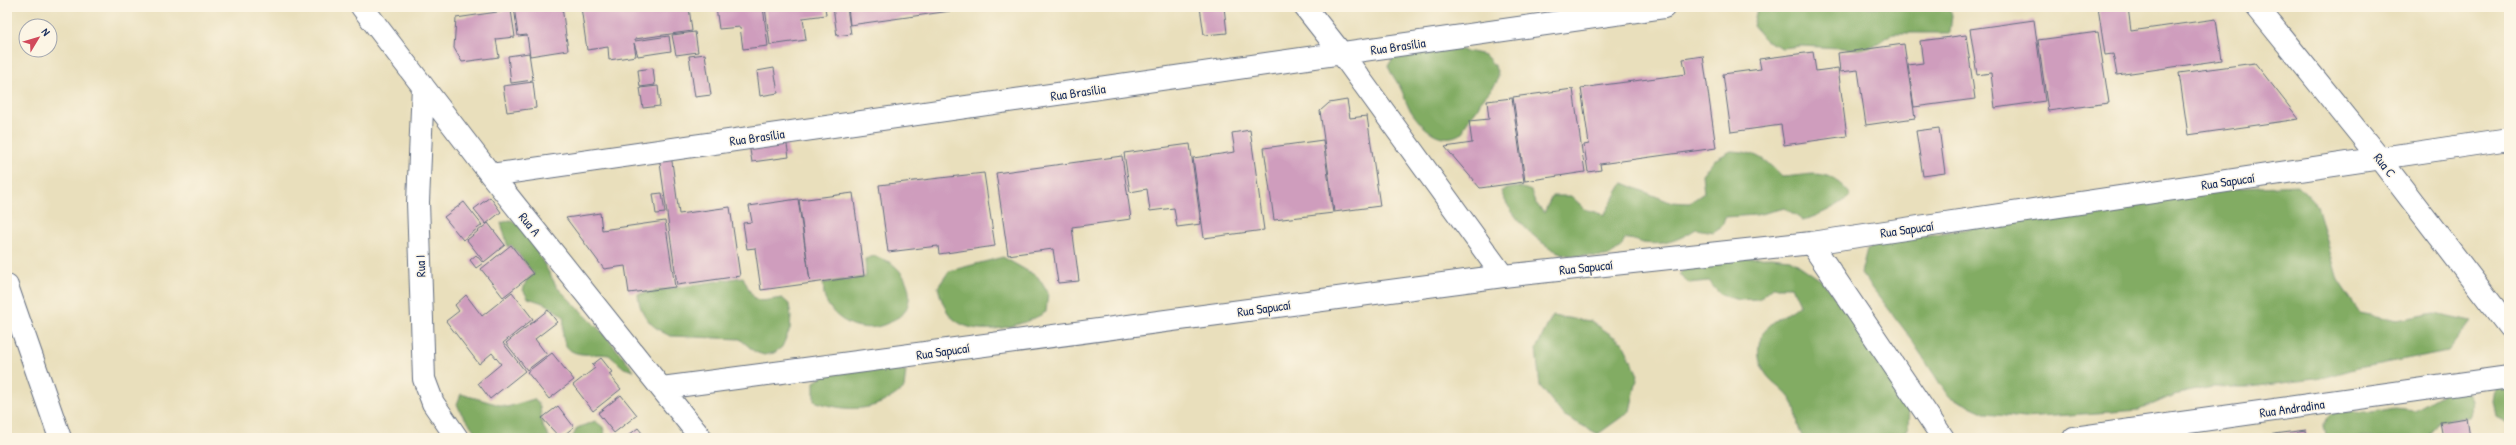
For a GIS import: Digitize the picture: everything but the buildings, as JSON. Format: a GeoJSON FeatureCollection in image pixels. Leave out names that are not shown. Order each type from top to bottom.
{"type":"FeatureCollection","features":[{"type":"Feature","properties":{"kind":"street","name":"Rua A"},"geometry":{"type":"LineString","coordinates":[[362,7],[491,175],[662,388],[700,438]]}},
{"type":"Feature","properties":{"kind":"street"},"geometry":{"type":"LineString","coordinates":[[1305,7],[1342,54],[1503,276]]}},
{"type":"Feature","properties":{"kind":"street","name":"Rua Brasília"},"geometry":{"type":"LineString","coordinates":[[491,175],[1664,7]]}},
{"type":"Feature","properties":{"kind":"street","name":"Rua C"},"geometry":{"type":"LineString","coordinates":[[2257,7],[2380,159],[2509,327]]}},
{"type":"Feature","properties":{"kind":"street","name":"Rua I"},"geometry":{"type":"LineString","coordinates":[[423,86],[418,202],[424,379],[433,403],[456,438]]}},
{"type":"Feature","properties":{"kind":"street","name":"Rua Sapucaí"},"geometry":{"type":"LineString","coordinates":[[662,388],[1503,276],[1811,243],[2509,139]]}},
{"type":"Feature","properties":{"kind":"street"},"geometry":{"type":"LineString","coordinates":[[1811,243],[1944,438]]}},
{"type":"Feature","properties":{"kind":"street"},"geometry":{"type":"LineString","coordinates":[[7,286],[60,438]]}},
{"type":"Feature","properties":{"kind":"street","name":"Rua Andradina"},"geometry":{"type":"LineString","coordinates":[[2074,438],[2509,377]]}},
{"type":"Feature","properties":{"kind":"green space"},"geometry":{"type":"Polygon","coordinates":[[[1762,7],[1949,7],[1952,15],[1950,33],[1893,33],[1878,44],[1859,49],[1801,46],[1782,48],[1765,40],[1753,26],[1757,9],[1762,7]]]}},
{"type":"Feature","properties":{"kind":"green space"},"geometry":{"type":"Polygon","coordinates":[[[1448,47],[1485,55],[1496,69],[1498,79],[1496,84],[1480,102],[1478,108],[1467,122],[1463,132],[1447,138],[1432,133],[1419,122],[1406,103],[1388,66],[1393,58],[1430,48],[1448,47]]]}},
{"type":"Feature","properties":{"kind":"green space"},"geometry":{"type":"Polygon","coordinates":[[[1731,151],[1748,153],[1760,158],[1771,165],[1782,177],[1812,174],[1827,176],[1842,186],[1851,195],[1835,206],[1807,219],[1802,220],[1785,208],[1756,215],[1725,217],[1722,226],[1713,232],[1696,229],[1677,239],[1658,244],[1643,243],[1625,239],[1619,248],[1612,254],[1602,256],[1573,256],[1557,252],[1527,230],[1511,210],[1501,191],[1523,188],[1531,191],[1535,202],[1544,213],[1552,196],[1571,196],[1585,209],[1604,215],[1623,183],[1670,202],[1689,203],[1704,193],[1702,174],[1714,160],[1731,151]]]}},
{"type":"Feature","properties":{"kind":"green space"},"geometry":{"type":"Polygon","coordinates":[[[2298,185],[2317,205],[2338,280],[2360,313],[2397,320],[2435,313],[2471,321],[2448,351],[2358,368],[2323,378],[2249,387],[2211,387],[2174,395],[2140,410],[2025,418],[1987,414],[1948,396],[1907,333],[1861,273],[1867,249],[1891,241],[2220,189],[2298,185]]]}},
{"type":"Feature","properties":{"kind":"green space"},"geometry":{"type":"Polygon","coordinates":[[[510,220],[518,224],[530,239],[557,287],[605,335],[634,371],[624,368],[609,355],[581,354],[569,350],[565,345],[563,337],[563,316],[546,304],[528,298],[523,290],[526,281],[534,274],[511,245],[508,247],[501,223],[510,220]]]}},
{"type":"Feature","properties":{"kind":"green space"},"geometry":{"type":"Polygon","coordinates":[[[874,256],[891,263],[901,272],[905,278],[909,291],[909,298],[908,305],[901,315],[884,325],[865,328],[846,322],[831,310],[825,299],[823,283],[866,277],[865,259],[874,256]]]}},
{"type":"Feature","properties":{"kind":"green space"},"geometry":{"type":"Polygon","coordinates":[[[1003,257],[1038,277],[1048,293],[1046,312],[1026,322],[1001,328],[989,329],[977,329],[966,326],[952,318],[946,310],[938,287],[949,271],[1003,257]]]}},
{"type":"Feature","properties":{"kind":"green space"},"geometry":{"type":"Polygon","coordinates":[[[1771,257],[1790,259],[1822,281],[1860,325],[1909,409],[1908,427],[1901,438],[1803,438],[1792,402],[1787,394],[1765,373],[1758,353],[1760,340],[1768,327],[1774,321],[1800,304],[1792,287],[1773,287],[1759,299],[1739,300],[1721,295],[1708,281],[1689,283],[1679,274],[1694,260],[1771,257]]]}},
{"type":"Feature","properties":{"kind":"green space"},"geometry":{"type":"Polygon","coordinates":[[[743,277],[751,293],[757,300],[782,298],[789,304],[791,316],[790,329],[782,347],[774,353],[764,355],[755,352],[740,339],[671,336],[652,325],[644,314],[639,301],[638,294],[743,277]]]}},
{"type":"Feature","properties":{"kind":"green space"},"geometry":{"type":"Polygon","coordinates":[[[1552,316],[1591,321],[1623,343],[1638,375],[1630,411],[1598,434],[1563,415],[1540,386],[1536,349],[1552,316]]]}},
{"type":"Feature","properties":{"kind":"green space"},"geometry":{"type":"Polygon","coordinates":[[[880,367],[906,371],[904,388],[883,402],[873,406],[851,408],[827,405],[814,401],[814,382],[830,372],[880,367]]]}},
{"type":"Feature","properties":{"kind":"green space"},"geometry":{"type":"Polygon","coordinates":[[[2509,378],[2509,423],[2496,416],[2493,401],[2495,389],[2509,378]]]}},
{"type":"Feature","properties":{"kind":"green space"},"geometry":{"type":"Polygon","coordinates":[[[2447,391],[2466,391],[2471,397],[2472,403],[2470,417],[2439,421],[2428,438],[2326,438],[2323,426],[2328,417],[2336,411],[2366,413],[2395,408],[2415,410],[2447,391]]]}},
{"type":"Feature","properties":{"kind":"green space"},"geometry":{"type":"Polygon","coordinates":[[[461,394],[507,407],[534,399],[540,406],[542,425],[550,438],[480,438],[461,413],[457,404],[461,394]]]}},
{"type":"Feature","properties":{"kind":"green space"},"geometry":{"type":"Polygon","coordinates":[[[595,421],[603,427],[606,438],[572,438],[577,428],[595,421]]]}}]}
